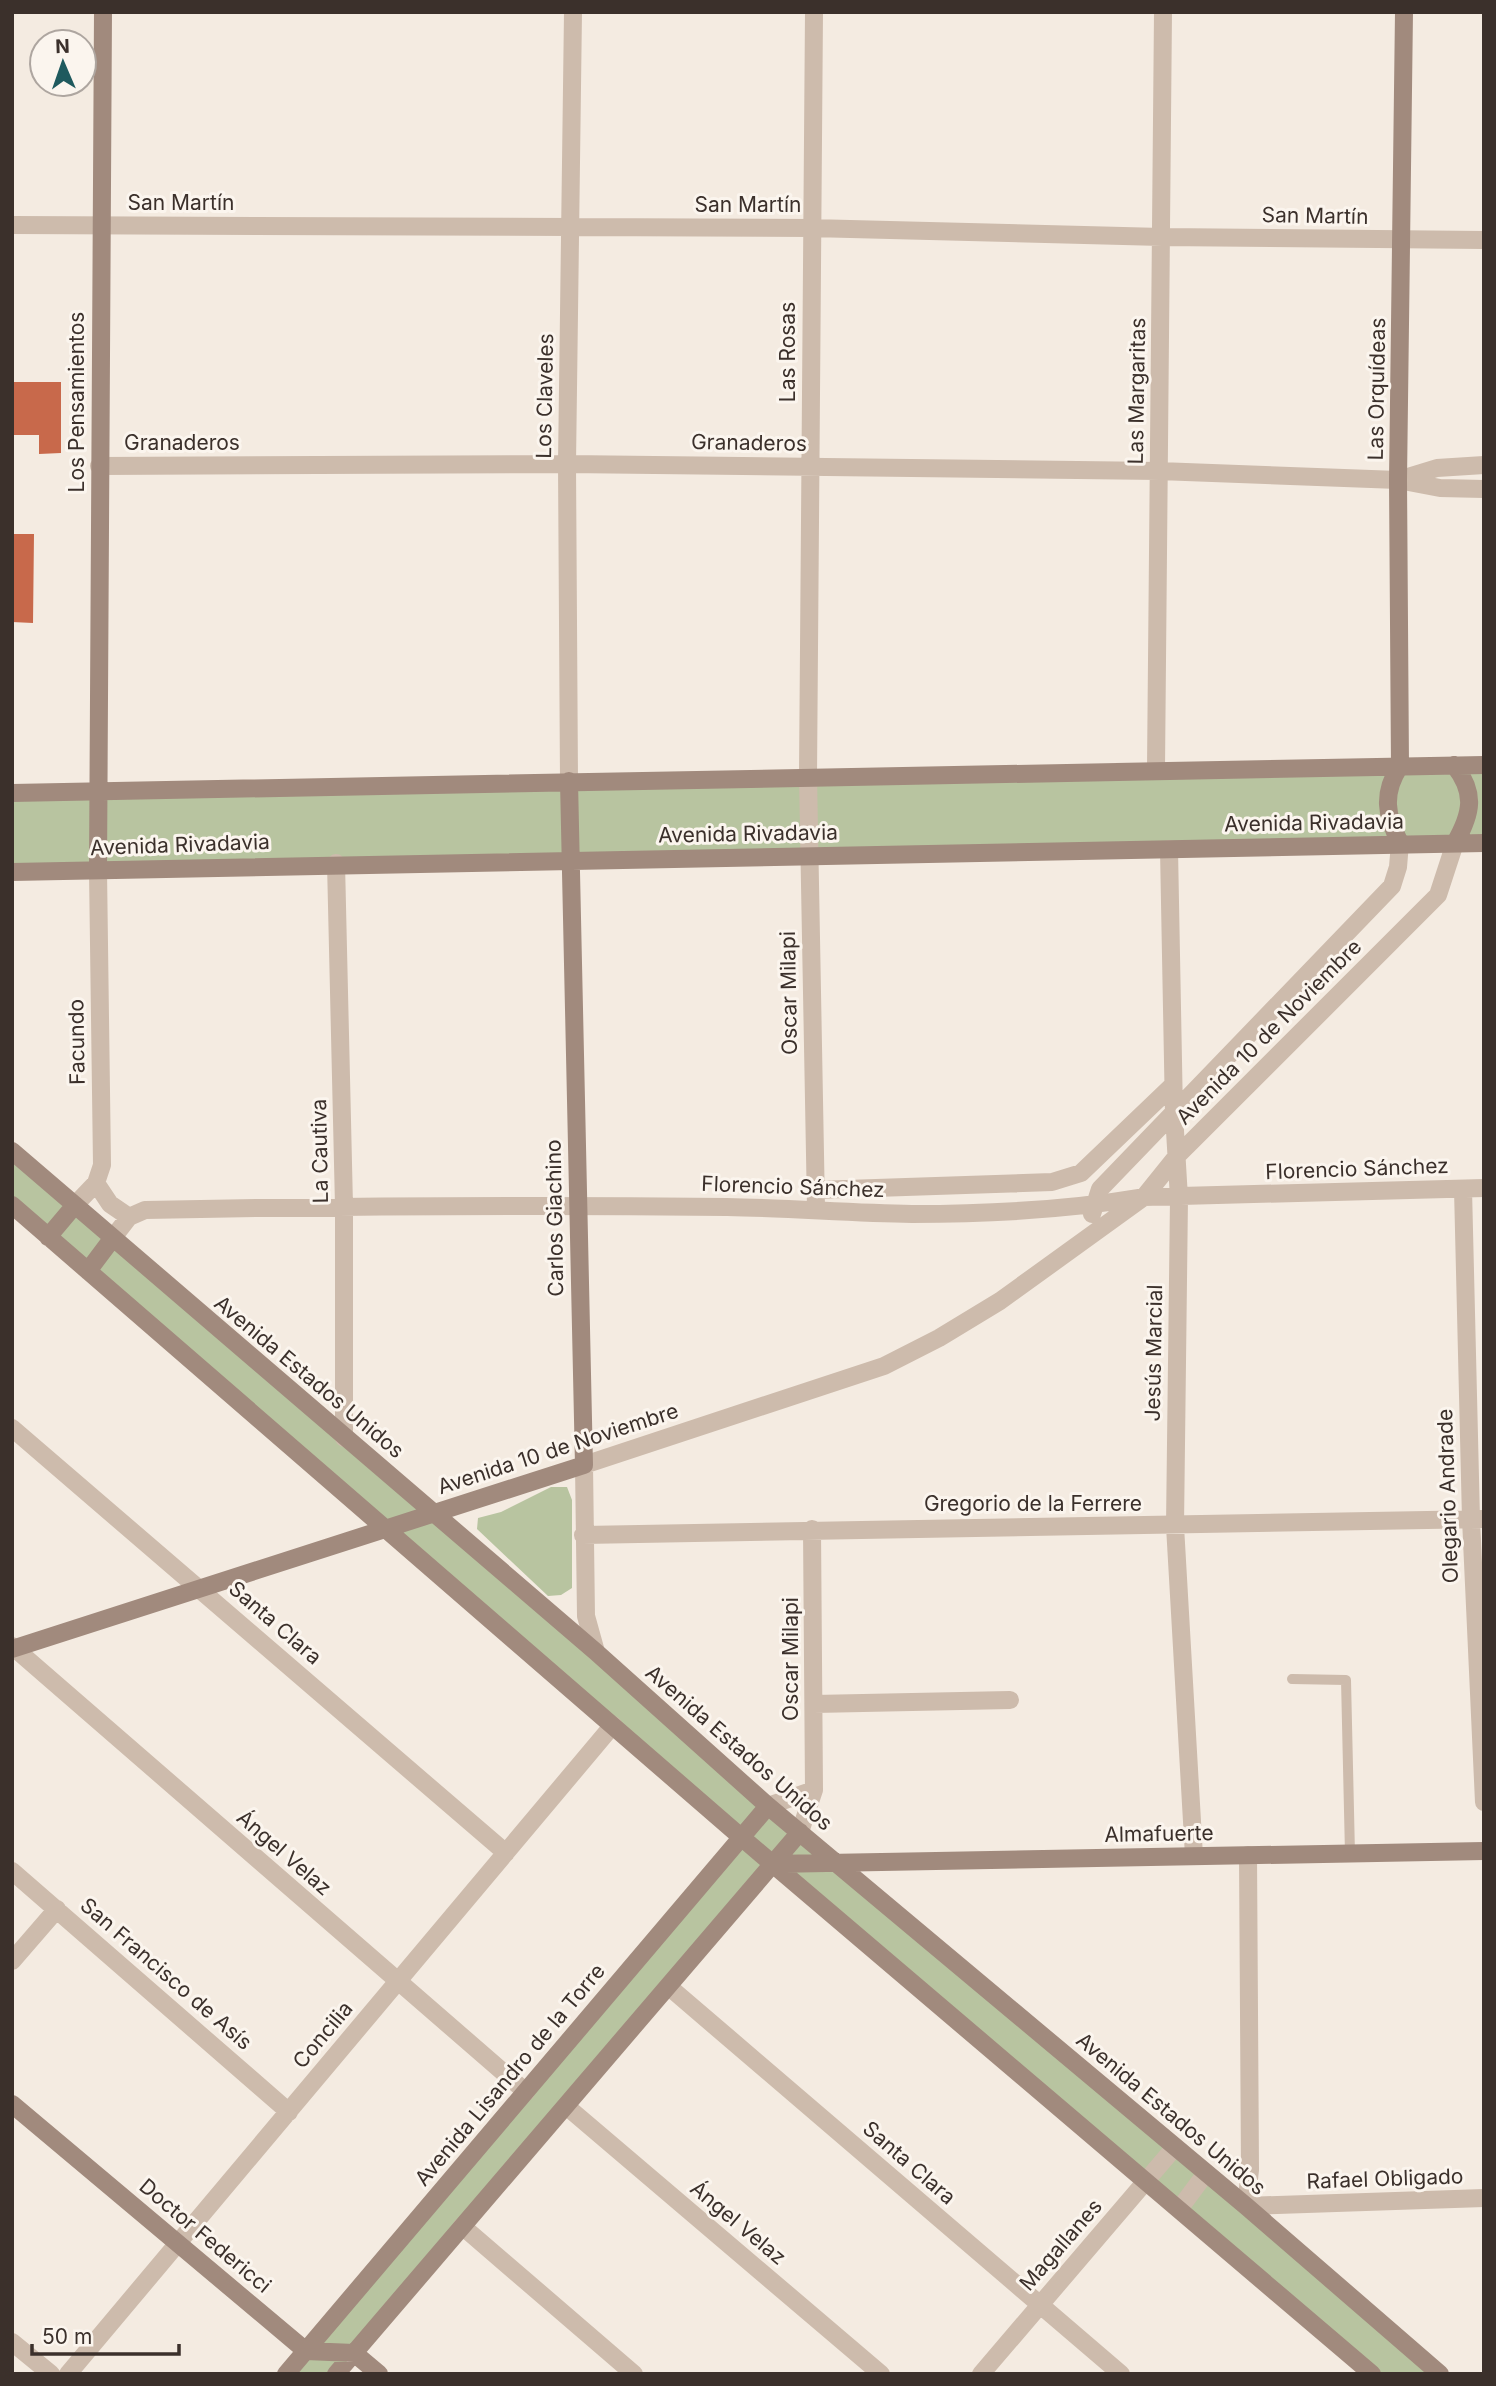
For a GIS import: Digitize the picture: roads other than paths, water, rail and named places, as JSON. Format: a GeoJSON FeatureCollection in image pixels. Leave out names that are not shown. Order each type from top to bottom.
{"type":"FeatureCollection","features":[{"type":"Feature","properties":{"kind":"main road","name":"Los Pensamientos"},"geometry":{"type":"LineString","coordinates":[[98,870],[103,12]]}},
{"type":"Feature","properties":{"kind":"main road","name":"Las Orquídeas"},"geometry":{"type":"LineString","coordinates":[[1400,766],[1398,480],[1404,12]]}},
{"type":"Feature","properties":{"kind":"main road"},"geometry":{"type":"LineString","coordinates":[[1454,765],[1466,779],[1470,802],[1466,824],[1455,843]]}},
{"type":"Feature","properties":{"kind":"main road"},"geometry":{"type":"LineString","coordinates":[[12,793],[1156,769],[1484,765]]}},
{"type":"Feature","properties":{"kind":"main road"},"geometry":{"type":"LineString","coordinates":[[1399,843],[1390,824],[1386,803],[1390,781],[1400,766]]}},
{"type":"Feature","properties":{"kind":"main road","name":"Carlos Giachino"},"geometry":{"type":"LineString","coordinates":[[569,781],[584,1465]]}},
{"type":"Feature","properties":{"kind":"main road","name":"Avenida Rivadavia"},"geometry":{"type":"LineString","coordinates":[[12,872],[336,863],[1484,843]]}},
{"type":"Feature","properties":{"kind":"main road","name":"Avenida Estados Unidos"},"geometry":{"type":"LineString","coordinates":[[12,1151],[596,1652],[768,1806],[1246,2206],[1440,2374]]}},
{"type":"Feature","properties":{"kind":"main road"},"geometry":{"type":"LineString","coordinates":[[12,1205],[741,1838],[1148,2180],[1372,2374]]}},
{"type":"Feature","properties":{"kind":"main road"},"geometry":{"type":"LineString","coordinates":[[48,1237],[75,1205]]}},
{"type":"Feature","properties":{"kind":"main road"},"geometry":{"type":"LineString","coordinates":[[88,1271],[112,1239]]}},
{"type":"Feature","properties":{"kind":"main road","name":"Avenida 10 de Noviembre"},"geometry":{"type":"LineString","coordinates":[[13,1648],[584,1465]]}},
{"type":"Feature","properties":{"kind":"main road","name":"Avenida Lisandro de la Torre"},"geometry":{"type":"LineString","coordinates":[[286,2374],[768,1806]]}},
{"type":"Feature","properties":{"kind":"main road"},"geometry":{"type":"LineString","coordinates":[[336,2374],[800,1832]]}},
{"type":"Feature","properties":{"kind":"main road","name":"Almafuerte"},"geometry":{"type":"LineString","coordinates":[[772,1864],[1484,1852]]}},
{"type":"Feature","properties":{"kind":"main road","name":"Doctor Federicci"},"geometry":{"type":"LineString","coordinates":[[12,2104],[306,2351]]}},
{"type":"Feature","properties":{"kind":"main road"},"geometry":{"type":"LineString","coordinates":[[306,2351],[354,2353],[379,2374]]}},
{"type":"Feature","properties":{"kind":"street","name":"Los Claveles"},"geometry":{"type":"LineString","coordinates":[[569,781],[567,464],[573,12]]}},
{"type":"Feature","properties":{"kind":"street","name":"Las Rosas"},"geometry":{"type":"LineString","coordinates":[[808,776],[814,12]]}},
{"type":"Feature","properties":{"kind":"street","name":"Las Margaritas"},"geometry":{"type":"LineString","coordinates":[[1156,769],[1163,12]]}},
{"type":"Feature","properties":{"kind":"street","name":"San Martín"},"geometry":{"type":"LineString","coordinates":[[12,225],[811,228],[1162,237],[1484,240]]}},
{"type":"Feature","properties":{"kind":"street","name":"Granaderos"},"geometry":{"type":"LineString","coordinates":[[99,466],[567,464],[1159,471],[1398,480],[1440,488],[1484,489]]}},
{"type":"Feature","properties":{"kind":"street","name":"Granaderos"},"geometry":{"type":"LineString","coordinates":[[1398,480],[1437,468],[1484,465]]}},
{"type":"Feature","properties":{"kind":"street","name":"Oscar Milapi"},"geometry":{"type":"LineString","coordinates":[[808,776],[816,1199]]}},
{"type":"Feature","properties":{"kind":"street","name":"Avenida 10 de Noviembre"},"geometry":{"type":"LineString","coordinates":[[1090,1234],[1093,1205],[1100,1189],[1392,886],[1398,867],[1399,843]]}},
{"type":"Feature","properties":{"kind":"street","name":"Avenida 10 de Noviembre"},"geometry":{"type":"LineString","coordinates":[[584,1465],[884,1366],[939,1338],[1000,1301],[1144,1197],[1177,1156],[1438,895],[1455,843]]}},
{"type":"Feature","properties":{"kind":"street","name":"Jesús Marcial"},"geometry":{"type":"LineString","coordinates":[[1169,849],[1173,1086],[1179,1198],[1175,1526],[1194,1856]]}},
{"type":"Feature","properties":{"kind":"street","name":"La Cautiva"},"geometry":{"type":"LineString","coordinates":[[336,863],[344,1206],[344,1438]]}},
{"type":"Feature","properties":{"kind":"street","name":"Facundo"},"geometry":{"type":"LineString","coordinates":[[96,1183],[102,1165],[98,870]]}},
{"type":"Feature","properties":{"kind":"street"},"geometry":{"type":"LineString","coordinates":[[816,1199],[1052,1182],[1070,1178],[1081,1173],[1173,1086]]}},
{"type":"Feature","properties":{"kind":"street"},"geometry":{"type":"LineString","coordinates":[[75,1205],[96,1183],[110,1204],[129,1217],[112,1239]]}},
{"type":"Feature","properties":{"kind":"street","name":"Florencio Sánchez"},"geometry":{"type":"LineString","coordinates":[[129,1217],[145,1210],[816,1199],[912,1214],[1010,1212],[1093,1205],[1144,1197],[1484,1188]]}},
{"type":"Feature","properties":{"kind":"street","name":"Olegario Andrade"},"geometry":{"type":"LineString","coordinates":[[1463,1189],[1477,1519],[1484,1802]]}},
{"type":"Feature","properties":{"kind":"street","name":"Santa Clara"},"geometry":{"type":"LineString","coordinates":[[12,1428],[506,1853]]}},
{"type":"Feature","properties":{"kind":"street","name":"Carlos Giachino"},"geometry":{"type":"LineString","coordinates":[[584,1465],[586,1615],[596,1652]]}},
{"type":"Feature","properties":{"kind":"street","name":"Gregorio de la Ferrere"},"geometry":{"type":"LineString","coordinates":[[583,1535],[1477,1519]]}},
{"type":"Feature","properties":{"kind":"street","name":"Oscar Milapi"},"geometry":{"type":"LineString","coordinates":[[800,1832],[814,1790],[812,1529]]}},
{"type":"Feature","properties":{"kind":"street","name":"Ángel Velaz"},"geometry":{"type":"LineString","coordinates":[[13,1648],[526,2092]]}},
{"type":"Feature","properties":{"kind":"street"},"geometry":{"type":"LineString","coordinates":[[814,1704],[1010,1700]]}},
{"type":"Feature","properties":{"kind":"street","name":"Concilia"},"geometry":{"type":"LineString","coordinates":[[68,2374],[613,1726]]}},
{"type":"Feature","properties":{"kind":"street"},"geometry":{"type":"LineString","coordinates":[[768,1806],[814,1790]]}},
{"type":"Feature","properties":{"kind":"street"},"geometry":{"type":"LineString","coordinates":[[1246,2206],[1250,2170],[1248,1856]]}},
{"type":"Feature","properties":{"kind":"street","name":"San Francisco de Asís"},"geometry":{"type":"LineString","coordinates":[[12,1871],[289,2112]]}},
{"type":"Feature","properties":{"kind":"street"},"geometry":{"type":"LineString","coordinates":[[12,1961],[57,1909]]}},
{"type":"Feature","properties":{"kind":"street","name":"Santa Clara"},"geometry":{"type":"LineString","coordinates":[[668,1986],[1121,2374]]}},
{"type":"Feature","properties":{"kind":"street","name":"Ángel Velaz"},"geometry":{"type":"LineString","coordinates":[[566,2106],[881,2374]]}},
{"type":"Feature","properties":{"kind":"street","name":"Magallanes"},"geometry":{"type":"LineString","coordinates":[[981,2374],[1175,2147]]}},
{"type":"Feature","properties":{"kind":"street"},"geometry":{"type":"LineString","coordinates":[[1180,2208],[1206,2173]]}},
{"type":"Feature","properties":{"kind":"street","name":"Rafael Obligado"},"geometry":{"type":"LineString","coordinates":[[1246,2206],[1484,2198]]}},
{"type":"Feature","properties":{"kind":"street"},"geometry":{"type":"LineString","coordinates":[[462,2226],[634,2374]]}},
{"type":"Feature","properties":{"kind":"street"},"geometry":{"type":"LineString","coordinates":[[12,2342],[51,2374]]}},
{"type":"Feature","properties":{"kind":"lane"},"geometry":{"type":"LineString","coordinates":[[1292,1679],[1346,1680],[1350,1854]]}}]}
